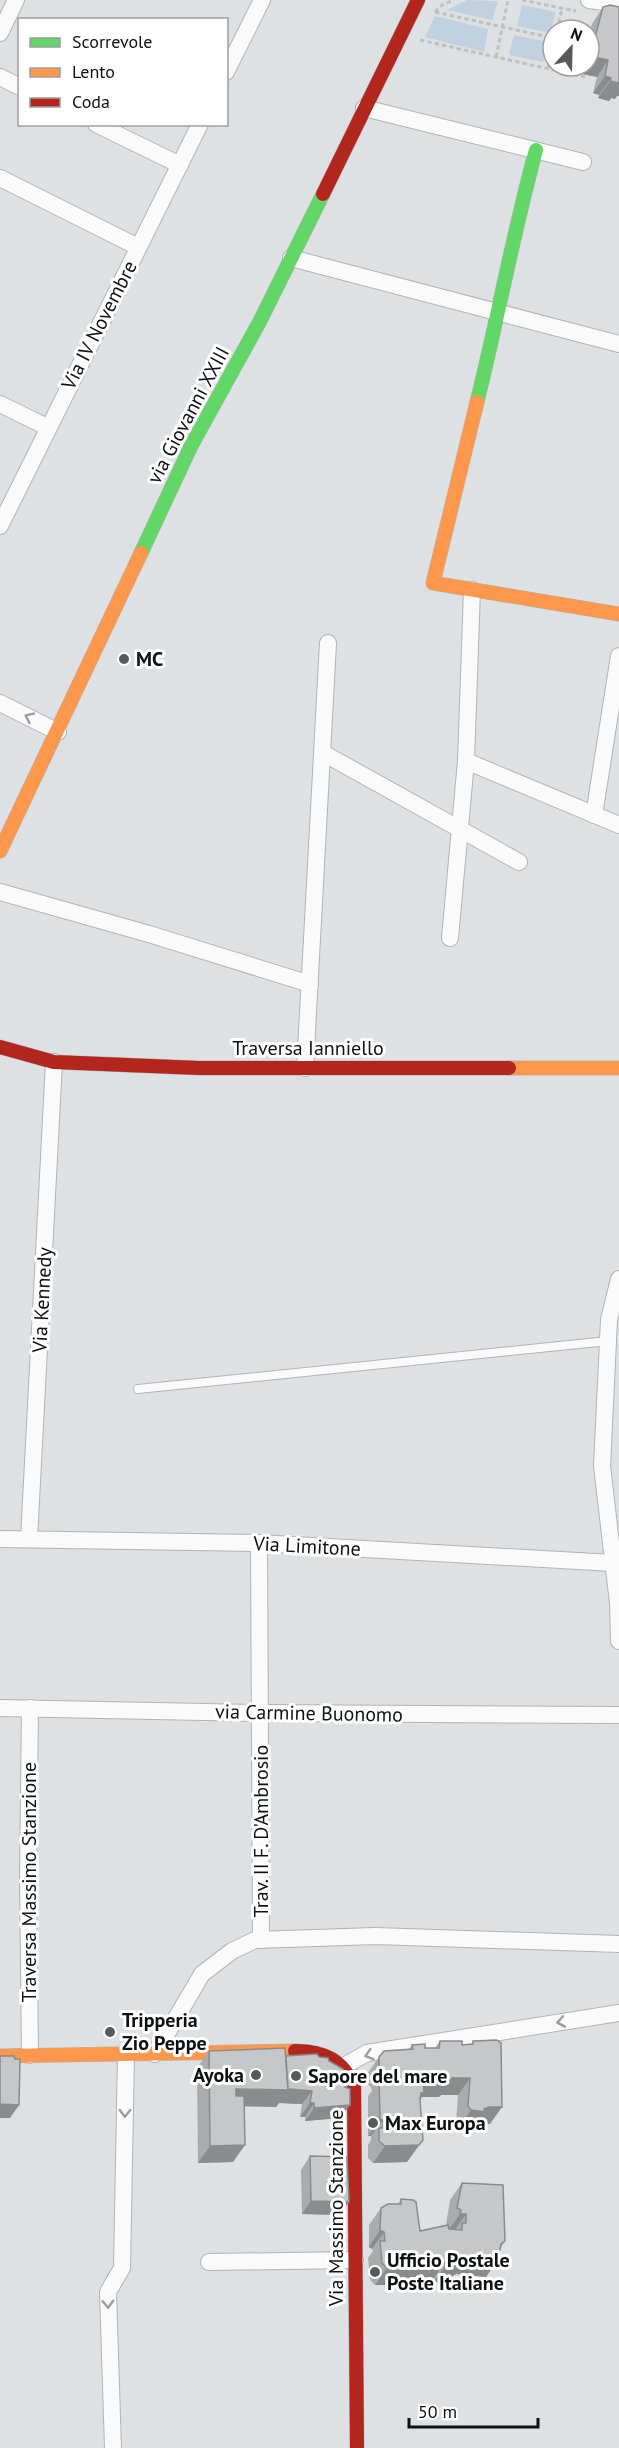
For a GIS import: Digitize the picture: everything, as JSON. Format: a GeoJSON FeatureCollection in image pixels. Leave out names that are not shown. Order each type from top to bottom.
{"type":"FeatureCollection","features":[{"type":"Feature","properties":{"kind":"street"},"geometry":{"type":"LineString","coordinates":[[0,33],[16,0]]}},
{"type":"Feature","properties":{"kind":"street"},"geometry":{"type":"LineString","coordinates":[[228,68],[262,0]]}},
{"type":"Feature","properties":{"kind":"street","name":"via Giovanni XXIII"},"geometry":{"type":"LineString","coordinates":[[0,851],[191,446],[260,321],[418,0]]}},
{"type":"Feature","properties":{"kind":"street"},"geometry":{"type":"LineString","coordinates":[[583,6],[619,4]]}},
{"type":"Feature","properties":{"kind":"street"},"geometry":{"type":"LineString","coordinates":[[0,77],[18,86]]}},
{"type":"Feature","properties":{"kind":"street"},"geometry":{"type":"LineString","coordinates":[[364,108],[420,116],[583,162]]}},
{"type":"Feature","properties":{"kind":"street"},"geometry":{"type":"LineString","coordinates":[[100,126],[180,165]]}},
{"type":"Feature","properties":{"kind":"street","name":"Via IV Novembre"},"geometry":{"type":"LineString","coordinates":[[0,526],[47,427],[199,126]]}},
{"type":"Feature","properties":{"kind":"street"},"geometry":{"type":"LineString","coordinates":[[536,150],[518,216],[499,313],[433,583],[619,614]]}},
{"type":"Feature","properties":{"kind":"street"},"geometry":{"type":"LineString","coordinates":[[0,178],[138,247]]}},
{"type":"Feature","properties":{"kind":"street"},"geometry":{"type":"LineString","coordinates":[[291,258],[619,344]]}},
{"type":"Feature","properties":{"kind":"street"},"geometry":{"type":"LineString","coordinates":[[0,404],[47,427]]}},
{"type":"Feature","properties":{"kind":"street"},"geometry":{"type":"LineString","coordinates":[[450,938],[466,761],[472,590]]}},
{"type":"Feature","properties":{"kind":"street"},"geometry":{"type":"LineString","coordinates":[[305,1068],[328,643]]}},
{"type":"Feature","properties":{"kind":"street"},"geometry":{"type":"LineString","coordinates":[[594,815],[619,656]]}},
{"type":"Feature","properties":{"kind":"street"},"geometry":{"type":"LineString","coordinates":[[0,703],[58,732]]}},
{"type":"Feature","properties":{"kind":"street"},"geometry":{"type":"LineString","coordinates":[[323,753],[519,862]]}},
{"type":"Feature","properties":{"kind":"street"},"geometry":{"type":"LineString","coordinates":[[466,761],[619,825]]}},
{"type":"Feature","properties":{"kind":"street"},"geometry":{"type":"LineString","coordinates":[[0,892],[150,934],[309,984]]}},
{"type":"Feature","properties":{"kind":"street","name":"Traversa Ianniello"},"geometry":{"type":"LineString","coordinates":[[0,1047],[54,1062],[199,1068],[619,1068]]}},
{"type":"Feature","properties":{"kind":"street","name":"Via Kennedy"},"geometry":{"type":"LineString","coordinates":[[30,1539],[54,1062]]}},
{"type":"Feature","properties":{"kind":"street"},"geometry":{"type":"LineString","coordinates":[[619,1279],[609,1320],[602,1466],[614,1563],[619,1641]]}},
{"type":"Feature","properties":{"kind":"street","name":"Via Limitone"},"geometry":{"type":"LineString","coordinates":[[0,1539],[259,1543],[614,1563]]}},
{"type":"Feature","properties":{"kind":"street","name":"Trav. II F. D'Ambrosio"},"geometry":{"type":"LineString","coordinates":[[259,1543],[261,1940]]}},
{"type":"Feature","properties":{"kind":"street","name":"via Carmine Buonomo"},"geometry":{"type":"LineString","coordinates":[[0,1708],[261,1713],[619,1715]]}},
{"type":"Feature","properties":{"kind":"street","name":"Traversa Massimo Stanzione"},"geometry":{"type":"LineString","coordinates":[[30,1708],[28,1876],[30,2055]]}},
{"type":"Feature","properties":{"kind":"street"},"geometry":{"type":"LineString","coordinates":[[155,2054],[202,1974],[232,1951],[255,1940],[375,1936],[619,1944]]}},
{"type":"Feature","properties":{"kind":"street"},"geometry":{"type":"LineString","coordinates":[[0,2056],[312,2052],[337,2060],[344,2066],[368,2053],[619,2013]]}},
{"type":"Feature","properties":{"kind":"street"},"geometry":{"type":"LineString","coordinates":[[113,2448],[108,2292],[122,2268],[126,2054]]}},
{"type":"Feature","properties":{"kind":"street","name":"Via Massimo Stanzione"},"geometry":{"type":"LineString","coordinates":[[344,2066],[354,2087],[357,2448]]}},
{"type":"Feature","properties":{"kind":"street"},"geometry":{"type":"LineString","coordinates":[[209,2262],[356,2260]]}},
{"type":"Feature","properties":{"kind":"lane"},"geometry":{"type":"LineString","coordinates":[[138,1389],[608,1341]]}},
{"type":"Feature","properties":{"kind":"path"},"geometry":{"type":"LineString","coordinates":[[496,57],[508,0]]}},
{"type":"Feature","properties":{"kind":"path"},"geometry":{"type":"LineString","coordinates":[[522,0],[562,8],[583,6]]}},
{"type":"Feature","properties":{"kind":"path"},"geometry":{"type":"LineString","coordinates":[[560,18],[562,8]]}},
{"type":"Feature","properties":{"kind":"path"},"geometry":{"type":"LineString","coordinates":[[435,12],[541,35]]}},
{"type":"Feature","properties":{"kind":"path"},"geometry":{"type":"LineString","coordinates":[[415,39],[541,67]]}},
{"type":"Feature","properties":{"kind":"shaded area"},"geometry":{"type":"Polygon","coordinates":[[[467,0],[498,1],[492,20],[447,10],[467,0]]]}},
{"type":"Feature","properties":{"kind":"shaded area"},"geometry":{"type":"Polygon","coordinates":[[[522,5],[556,12],[554,18],[541,18],[541,31],[517,26],[522,5]]]}},
{"type":"Feature","properties":{"kind":"shaded area"},"geometry":{"type":"Polygon","coordinates":[[[435,16],[488,29],[484,52],[425,37],[435,16]]]}},
{"type":"Feature","properties":{"kind":"shaded area"},"geometry":{"type":"Polygon","coordinates":[[[514,35],[541,41],[541,62],[509,55],[514,35]]]}},
{"type":"Feature","properties":{"kind":"building"},"geometry":{"type":"Polygon","coordinates":[[[610,5],[619,7],[619,83],[610,81],[611,78],[605,76],[608,60],[601,58],[600,18],[603,7],[610,5]]]}},
{"type":"Feature","properties":{"kind":"building"},"geometry":{"type":"Polygon","coordinates":[[[497,2040],[501,2043],[502,2107],[489,2107],[484,2109],[485,2112],[471,2110],[468,2106],[470,2078],[423,2079],[424,2093],[421,2093],[420,2100],[423,2140],[419,2145],[385,2146],[379,2141],[379,2128],[383,2128],[383,2120],[380,2119],[379,2079],[384,2079],[383,2070],[379,2067],[379,2057],[384,2051],[413,2049],[412,2045],[425,2044],[425,2048],[439,2048],[440,2041],[462,2041],[462,2045],[473,2044],[473,2041],[497,2040]]]}},
{"type":"Feature","properties":{"kind":"building"},"geometry":{"type":"Polygon","coordinates":[[[285,2048],[288,2090],[236,2089],[236,2096],[244,2096],[245,2145],[210,2146],[209,2051],[285,2048]]]}},
{"type":"Feature","properties":{"kind":"building"},"geometry":{"type":"Polygon","coordinates":[[[317,2054],[319,2057],[328,2058],[329,2061],[343,2069],[343,2076],[347,2077],[348,2084],[345,2087],[350,2089],[350,2105],[314,2108],[314,2103],[310,2103],[312,2091],[288,2089],[286,2056],[317,2054]]]}},
{"type":"Feature","properties":{"kind":"building"},"geometry":{"type":"Polygon","coordinates":[[[0,2056],[14,2056],[15,2059],[20,2059],[19,2105],[0,2104],[0,2056]]]}},
{"type":"Feature","properties":{"kind":"building"},"geometry":{"type":"Polygon","coordinates":[[[310,2156],[347,2157],[349,2202],[311,2201],[310,2156]]]}},
{"type":"Feature","properties":{"kind":"building"},"geometry":{"type":"Polygon","coordinates":[[[462,2183],[503,2185],[505,2241],[501,2244],[498,2260],[468,2257],[456,2264],[445,2266],[445,2262],[437,2262],[435,2268],[387,2268],[382,2263],[380,2241],[385,2241],[384,2232],[380,2230],[381,2208],[388,2204],[401,2204],[401,2199],[413,2200],[416,2202],[420,2231],[448,2225],[449,2229],[462,2230],[462,2223],[466,2223],[466,2214],[460,2214],[461,2210],[457,2208],[462,2183]]]}},
{"type":"Feature","properties":{"kind":"traffic: fast"},"geometry":{"type":"LineString","coordinates":[[477,402],[536,150]]}},
{"type":"Feature","properties":{"kind":"traffic: fast"},"geometry":{"type":"LineString","coordinates":[[141,553],[191,446],[260,321],[323,194]]}},
{"type":"Feature","properties":{"kind":"traffic: slow"},"geometry":{"type":"LineString","coordinates":[[477,402],[433,583],[619,614]]}},
{"type":"Feature","properties":{"kind":"traffic: slow"},"geometry":{"type":"LineString","coordinates":[[0,851],[141,553]]}},
{"type":"Feature","properties":{"kind":"traffic: slow"},"geometry":{"type":"LineString","coordinates":[[509,1068],[619,1068]]}},
{"type":"Feature","properties":{"kind":"traffic: slow"},"geometry":{"type":"LineString","coordinates":[[0,2056],[295,2051]]}},
{"type":"Feature","properties":{"kind":"traffic: jam"},"geometry":{"type":"LineString","coordinates":[[323,194],[418,0]]}},
{"type":"Feature","properties":{"kind":"traffic: jam"},"geometry":{"type":"LineString","coordinates":[[0,1047],[54,1062],[199,1068],[509,1068]]}},
{"type":"Feature","properties":{"kind":"traffic: jam"},"geometry":{"type":"LineString","coordinates":[[295,2051],[315,2053],[331,2059],[344,2070],[354,2087],[357,2448]]}},
{"type":"Feature","properties":{"kind":"place","name":"MC"},"geometry":{"type":"Point","coordinates":[124,659]}},
{"type":"Feature","properties":{"kind":"place","name":"Tripperia Zio Peppe"},"geometry":{"type":"Point","coordinates":[110,2032]}},
{"type":"Feature","properties":{"kind":"place","name":"Ayoka"},"geometry":{"type":"Point","coordinates":[256,2075]}},
{"type":"Feature","properties":{"kind":"place","name":"Sapore del mare"},"geometry":{"type":"Point","coordinates":[296,2076]}},
{"type":"Feature","properties":{"kind":"place","name":"Max Europa"},"geometry":{"type":"Point","coordinates":[373,2123]}},
{"type":"Feature","properties":{"kind":"place","name":"Ufficio Postale Poste Italiane"},"geometry":{"type":"Point","coordinates":[375,2272]}}]}
